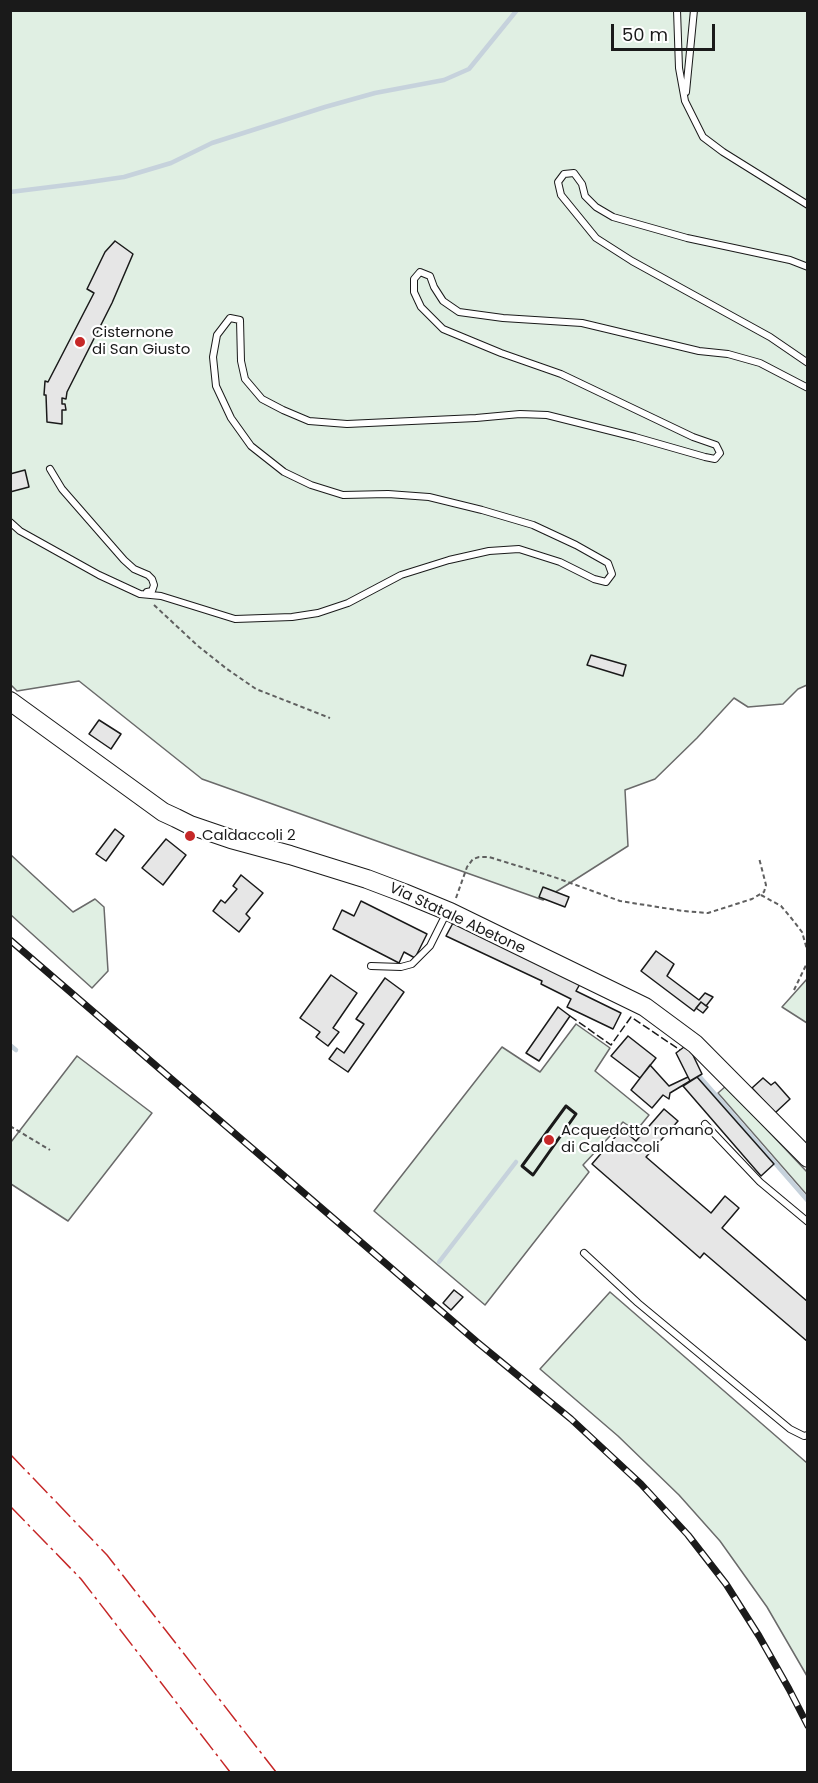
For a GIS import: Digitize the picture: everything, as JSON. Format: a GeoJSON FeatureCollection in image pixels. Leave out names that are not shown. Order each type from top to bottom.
{"type":"FeatureCollection","features":[{"type":"Feature","properties":{"kind":"main road","name":"Via Statale Abetone"},"geometry":{"type":"LineString","coordinates":[[10,701],[163,812],[190,825],[404,892],[632,1000],[667,1022],[695,1044],[807,1158]]}},
{"type":"Feature","properties":{"kind":"lane"},"geometry":{"type":"LineString","coordinates":[[677,10],[680,68],[685,101],[703,137],[807,205]]}},
{"type":"Feature","properties":{"kind":"lane"},"geometry":{"type":"LineString","coordinates":[[685,101],[694,10]]}},
{"type":"Feature","properties":{"kind":"lane"},"geometry":{"type":"LineString","coordinates":[[807,267],[790,260],[687,238],[613,217],[596,207],[585,196],[582,184],[574,173],[564,174],[558,182],[561,195],[596,238],[632,261],[770,337],[807,363]]}},
{"type":"Feature","properties":{"kind":"lane"},"geometry":{"type":"LineString","coordinates":[[10,522],[20,531],[99,575],[140,594],[161,596],[235,619],[292,617],[318,613],[348,603],[401,575],[448,560],[489,551],[519,549],[560,561],[594,579],[606,582],[612,574],[608,563],[533,525],[429,497],[388,494],[343,495],[311,485],[284,472],[251,446],[231,418],[216,386],[213,357],[217,335],[230,318],[240,320],[244,379],[262,399],[309,420],[347,424],[465,419],[519,414],[547,415],[705,457],[715,459],[720,453],[716,445],[693,438],[561,374],[443,329],[421,307],[414,292],[414,279],[420,272],[430,276],[443,301],[459,312],[503,318],[582,323],[699,351],[728,354],[760,363],[807,388]]}},
{"type":"Feature","properties":{"kind":"lane"},"geometry":{"type":"LineString","coordinates":[[50,469],[62,489],[124,560],[134,569],[152,579],[154,585],[152,591],[140,594]]}},
{"type":"Feature","properties":{"kind":"lane"},"geometry":{"type":"LineString","coordinates":[[371,966],[401,968],[412,964],[430,946],[449,912]]}},
{"type":"Feature","properties":{"kind":"lane"},"geometry":{"type":"LineString","coordinates":[[705,1124],[760,1182],[807,1222]]}},
{"type":"Feature","properties":{"kind":"lane"},"geometry":{"type":"LineString","coordinates":[[584,1253],[638,1303],[790,1429],[804,1436],[807,1435]]}},
{"type":"Feature","properties":{"kind":"path"},"geometry":{"type":"LineString","coordinates":[[140,594],[198,646],[256,689],[330,718]]}},
{"type":"Feature","properties":{"kind":"path"},"geometry":{"type":"LineString","coordinates":[[449,912],[467,867],[473,859],[479,857],[489,857],[554,877],[620,901],[708,913],[752,899],[764,892],[766,885],[759,858]]}},
{"type":"Feature","properties":{"kind":"path"},"geometry":{"type":"LineString","coordinates":[[761,895],[781,906],[802,932],[807,953]]}},
{"type":"Feature","properties":{"kind":"path"},"geometry":{"type":"LineString","coordinates":[[794,990],[807,961]]}},
{"type":"Feature","properties":{"kind":"path"},"geometry":{"type":"LineString","coordinates":[[10,1126],[50,1150]]}},
{"type":"Feature","properties":{"kind":"green space"},"geometry":{"type":"Polygon","coordinates":[[[10,11],[807,11],[807,685],[798,689],[783,704],[748,707],[734,698],[655,779],[625,790],[628,846],[543,900],[202,779],[79,681],[17,691],[10,684],[10,11]]]}},
{"type":"Feature","properties":{"kind":"green space"},"geometry":{"type":"Polygon","coordinates":[[[11,855],[73,912],[95,899],[104,907],[108,971],[92,988],[11,915],[11,855]]]}},
{"type":"Feature","properties":{"kind":"green space"},"geometry":{"type":"Polygon","coordinates":[[[807,979],[807,1023],[782,1007],[807,979]]]}},
{"type":"Feature","properties":{"kind":"green space"},"geometry":{"type":"Polygon","coordinates":[[[576,1024],[610,1048],[595,1071],[649,1115],[636,1131],[623,1122],[583,1165],[589,1172],[485,1305],[374,1211],[502,1047],[540,1072],[576,1024]]]}},
{"type":"Feature","properties":{"kind":"green space"},"geometry":{"type":"Polygon","coordinates":[[[77,1056],[152,1113],[68,1221],[11,1184],[11,1142],[77,1056]]]}},
{"type":"Feature","properties":{"kind":"green space"},"geometry":{"type":"Polygon","coordinates":[[[726,1086],[807,1172],[807,1195],[718,1093],[726,1086]]]}},
{"type":"Feature","properties":{"kind":"green space"},"geometry":{"type":"Polygon","coordinates":[[[610,1292],[807,1463],[807,1676],[767,1607],[720,1541],[679,1495],[618,1436],[540,1369],[610,1292]]]}},
{"type":"Feature","properties":{"kind":"building","name":"Cisternone di San Giusto"},"geometry":{"type":"Polygon","coordinates":[[[115,241],[133,254],[112,303],[67,392],[66,399],[62,398],[62,404],[65,404],[66,410],[62,410],[62,424],[47,422],[45,381],[48,382],[94,293],[87,289],[105,252],[115,241]]]}},
{"type":"Feature","properties":{"kind":"building"},"geometry":{"type":"Polygon","coordinates":[[[25,470],[29,487],[10,492],[10,474],[25,470]]]}},
{"type":"Feature","properties":{"kind":"building"},"geometry":{"type":"Polygon","coordinates":[[[591,655],[626,665],[623,676],[587,665],[591,655]]]}},
{"type":"Feature","properties":{"kind":"building"},"geometry":{"type":"Polygon","coordinates":[[[99,720],[121,734],[111,749],[89,734],[99,720]]]}},
{"type":"Feature","properties":{"kind":"building"},"geometry":{"type":"Polygon","coordinates":[[[115,829],[124,836],[106,861],[96,854],[115,829]]]}},
{"type":"Feature","properties":{"kind":"building"},"geometry":{"type":"Polygon","coordinates":[[[166,839],[186,855],[163,885],[142,868],[166,839]]]}},
{"type":"Feature","properties":{"kind":"building"},"geometry":{"type":"Polygon","coordinates":[[[241,875],[263,893],[246,914],[250,918],[239,932],[213,911],[221,900],[225,903],[237,889],[233,886],[241,875]]]}},
{"type":"Feature","properties":{"kind":"building"},"geometry":{"type":"Polygon","coordinates":[[[543,887],[569,897],[565,907],[539,897],[543,887]]]}},
{"type":"Feature","properties":{"kind":"building"},"geometry":{"type":"Polygon","coordinates":[[[361,901],[427,934],[415,958],[404,952],[399,963],[333,929],[342,910],[354,916],[361,901]]]}},
{"type":"Feature","properties":{"kind":"building"},"geometry":{"type":"Polygon","coordinates":[[[453,923],[580,984],[576,991],[621,1013],[613,1029],[567,1007],[571,999],[541,984],[542,981],[446,936],[453,923]]]}},
{"type":"Feature","properties":{"kind":"building"},"geometry":{"type":"Polygon","coordinates":[[[656,951],[674,964],[667,976],[699,1000],[705,993],[713,997],[706,1006],[701,1002],[694,1011],[641,971],[656,951]]]}},
{"type":"Feature","properties":{"kind":"building"},"geometry":{"type":"Polygon","coordinates":[[[331,975],[357,993],[333,1028],[339,1032],[328,1046],[316,1037],[320,1032],[300,1018],[331,975]]]}},
{"type":"Feature","properties":{"kind":"building"},"geometry":{"type":"Polygon","coordinates":[[[385,978],[404,992],[348,1072],[329,1059],[337,1048],[344,1053],[364,1024],[356,1019],[385,978]]]}},
{"type":"Feature","properties":{"kind":"building"},"geometry":{"type":"Polygon","coordinates":[[[701,1002],[708,1007],[703,1013],[696,1008],[701,1002]]]}},
{"type":"Feature","properties":{"kind":"building"},"geometry":{"type":"Polygon","coordinates":[[[558,1007],[570,1016],[539,1061],[526,1053],[558,1007]]]}},
{"type":"Feature","properties":{"kind":"building"},"geometry":{"type":"Polygon","coordinates":[[[628,1036],[656,1058],[640,1078],[611,1056],[628,1036]]]}},
{"type":"Feature","properties":{"kind":"building"},"geometry":{"type":"Polygon","coordinates":[[[684,1047],[691,1051],[702,1074],[690,1081],[676,1053],[684,1047]]]}},
{"type":"Feature","properties":{"kind":"building"},"geometry":{"type":"Polygon","coordinates":[[[650,1065],[669,1086],[688,1077],[690,1081],[670,1093],[669,1099],[663,1095],[652,1108],[631,1090],[650,1065]]]}},
{"type":"Feature","properties":{"kind":"building"},"geometry":{"type":"Polygon","coordinates":[[[697,1077],[774,1164],[761,1176],[683,1086],[697,1077]]]}},
{"type":"Feature","properties":{"kind":"building"},"geometry":{"type":"Polygon","coordinates":[[[763,1078],[771,1085],[775,1082],[790,1099],[775,1113],[752,1088],[763,1078]]]}},
{"type":"Feature","properties":{"kind":"building"},"geometry":{"type":"Polygon","coordinates":[[[664,1109],[678,1121],[646,1157],[711,1213],[725,1196],[739,1208],[722,1228],[808,1302],[808,1342],[704,1253],[700,1258],[592,1164],[622,1129],[636,1141],[664,1109]]]}},
{"type":"Feature","properties":{"kind":"building"},"geometry":{"type":"Polygon","coordinates":[[[454,1290],[463,1297],[451,1310],[443,1303],[454,1290]]]}},
{"type":"Feature","properties":{"kind":"waterway"},"geometry":{"type":"LineString","coordinates":[[10,192],[124,177],[171,163],[212,143],[325,107],[375,93],[444,80],[469,69],[517,10]]}},
{"type":"Feature","properties":{"kind":"waterway"},"geometry":{"type":"LineString","coordinates":[[10,1045],[16,1050]]}},
{"type":"Feature","properties":{"kind":"waterway"},"geometry":{"type":"LineString","coordinates":[[700,1077],[808,1201]]}},
{"type":"Feature","properties":{"kind":"waterway"},"geometry":{"type":"LineString","coordinates":[[439,1262],[516,1162]]}},
{"type":"Feature","properties":{"kind":"railway"},"geometry":{"type":"LineString","coordinates":[[10,940],[477,1342],[571,1419],[641,1484],[688,1535],[726,1584],[759,1636],[808,1726]]}},
{"type":"Feature","properties":{"kind":"fence"},"geometry":{"type":"LineString","coordinates":[[570,1016],[611,1045],[631,1017],[680,1050]]}},
{"type":"Feature","properties":{"kind":"wall"},"geometry":{"type":"LineString","coordinates":[[566,1106],[576,1114],[533,1175],[522,1166],[566,1106]]}},
{"type":"Feature","properties":{"kind":"power"},"geometry":{"type":"LineString","coordinates":[[10,1454],[107,1555],[276,1772]]}},
{"type":"Feature","properties":{"kind":"power"},"geometry":{"type":"LineString","coordinates":[[10,1506],[81,1579],[230,1772]]}},
{"type":"Feature","properties":{"kind":"place","name":"Cisternone di San Giusto"},"geometry":{"type":"Point","coordinates":[80,342]}},
{"type":"Feature","properties":{"kind":"place","name":"Caldaccoli 2"},"geometry":{"type":"Point","coordinates":[190,836]}},
{"type":"Feature","properties":{"kind":"place","name":"Acquedotto romano di Caldaccoli"},"geometry":{"type":"Point","coordinates":[549,1140]}}]}
